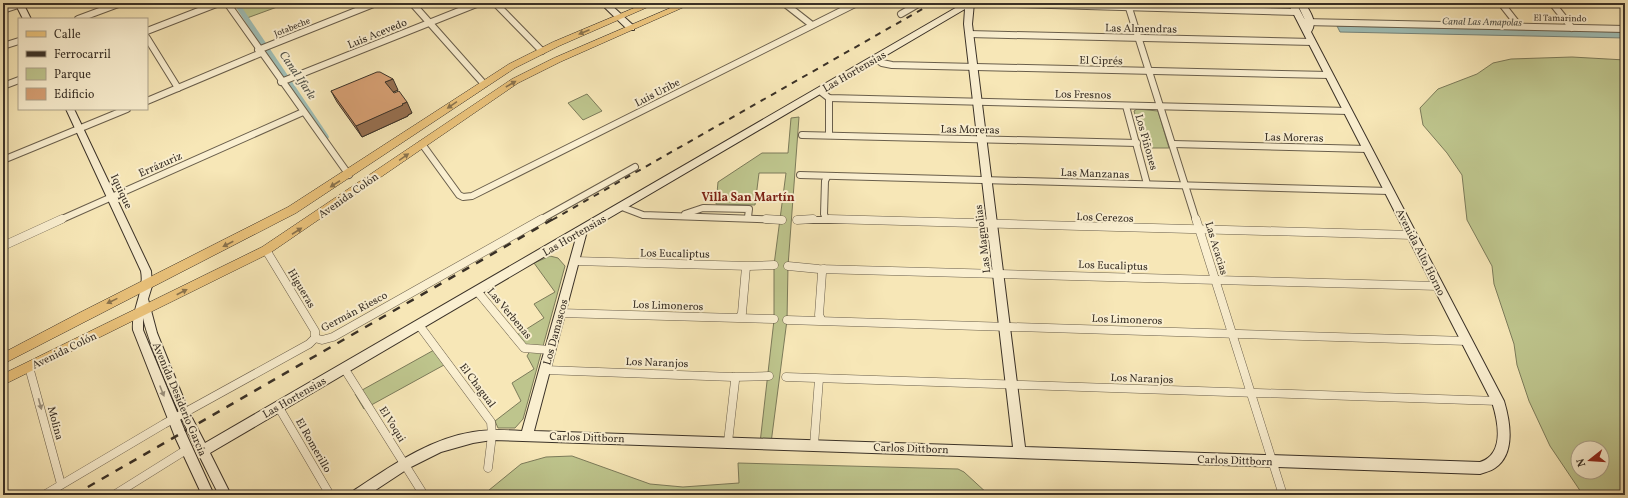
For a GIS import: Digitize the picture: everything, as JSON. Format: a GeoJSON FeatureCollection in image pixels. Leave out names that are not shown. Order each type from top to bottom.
{"type":"FeatureCollection","features":[{"type":"Feature","properties":{"kind":"main road","name":"Avenida Colón"},"geometry":{"type":"LineString","coordinates":[[3,359],[83,316],[283,216],[349,175],[484,84],[542,51],[653,3]]}},
{"type":"Feature","properties":{"kind":"main road","name":"Avenida Colón"},"geometry":{"type":"LineString","coordinates":[[3,380],[143,308],[266,250],[314,219],[488,98],[522,77],[557,60],[689,3]]}},
{"type":"Feature","properties":{"kind":"street"},"geometry":{"type":"LineString","coordinates":[[3,10],[21,3],[27,18]]}},
{"type":"Feature","properties":{"kind":"street"},"geometry":{"type":"LineString","coordinates":[[81,18],[121,3]]}},
{"type":"Feature","properties":{"kind":"street"},"geometry":{"type":"LineString","coordinates":[[148,31],[219,3]]}},
{"type":"Feature","properties":{"kind":"street"},"geometry":{"type":"LineString","coordinates":[[227,3],[260,50],[286,80],[303,112],[349,175]]}},
{"type":"Feature","properties":{"kind":"street","name":"Jotabeche"},"geometry":{"type":"LineString","coordinates":[[148,101],[268,46],[376,3]]}},
{"type":"Feature","properties":{"kind":"street"},"geometry":{"type":"LineString","coordinates":[[412,3],[484,84]]}},
{"type":"Feature","properties":{"kind":"street","name":"Luis Acevedo"},"geometry":{"type":"LineString","coordinates":[[286,80],[480,3]]}},
{"type":"Feature","properties":{"kind":"street"},"geometry":{"type":"LineString","coordinates":[[494,3],[542,51]]}},
{"type":"Feature","properties":{"kind":"street"},"geometry":{"type":"LineString","coordinates":[[604,3],[634,26]]}},
{"type":"Feature","properties":{"kind":"street"},"geometry":{"type":"LineString","coordinates":[[612,3],[622,16]]}},
{"type":"Feature","properties":{"kind":"street"},"geometry":{"type":"LineString","coordinates":[[784,3],[812,25]]}},
{"type":"Feature","properties":{"kind":"street","name":"Luis Uribe"},"geometry":{"type":"LineString","coordinates":[[422,144],[457,192],[466,197],[478,194],[857,3]]}},
{"type":"Feature","properties":{"kind":"street"},"geometry":{"type":"LineString","coordinates":[[901,14],[920,3]]}},
{"type":"Feature","properties":{"kind":"street"},"geometry":{"type":"LineString","coordinates":[[980,3],[1296,12]]}},
{"type":"Feature","properties":{"kind":"street","name":"Avenida Alto Horno"},"geometry":{"type":"LineString","coordinates":[[1292,3],[1498,401],[1504,428],[1502,446],[1495,462],[1489,466],[1480,468]]}},
{"type":"Feature","properties":{"kind":"street"},"geometry":{"type":"LineString","coordinates":[[1301,3],[1310,22],[1311,27],[1307,32]]}},
{"type":"Feature","properties":{"kind":"street"},"geometry":{"type":"LineString","coordinates":[[1501,3],[1519,26]]}},
{"type":"Feature","properties":{"kind":"street"},"geometry":{"type":"LineString","coordinates":[[1552,3],[1572,28]]}},
{"type":"Feature","properties":{"kind":"street","name":"Las Acacias"},"geometry":{"type":"LineString","coordinates":[[1129,8],[1140,38],[1283,495]]}},
{"type":"Feature","properties":{"kind":"street","name":"Las Hortensias"},"geometry":{"type":"LineString","coordinates":[[202,451],[875,58],[946,18],[964,12]]}},
{"type":"Feature","properties":{"kind":"street","name":"Las Magnolias"},"geometry":{"type":"LineString","coordinates":[[964,12],[969,34],[978,102],[1020,452]]}},
{"type":"Feature","properties":{"kind":"street","name":"El Tamarindo"},"geometry":{"type":"LineString","coordinates":[[1302,22],[1625,29]]}},
{"type":"Feature","properties":{"kind":"street","name":"Las Almendras"},"geometry":{"type":"LineString","coordinates":[[969,34],[1312,42]]}},
{"type":"Feature","properties":{"kind":"street"},"geometry":{"type":"LineString","coordinates":[[3,46],[18,40]]}},
{"type":"Feature","properties":{"kind":"street"},"geometry":{"type":"LineString","coordinates":[[148,40],[178,88]]}},
{"type":"Feature","properties":{"kind":"street","name":"El Ciprés"},"geometry":{"type":"LineString","coordinates":[[875,58],[889,64],[1329,75]]}},
{"type":"Feature","properties":{"kind":"street"},"geometry":{"type":"LineString","coordinates":[[3,86],[18,80]]}},
{"type":"Feature","properties":{"kind":"street"},"geometry":{"type":"LineString","coordinates":[[820,91],[829,98],[828,134]]}},
{"type":"Feature","properties":{"kind":"street","name":"Los Fresnos"},"geometry":{"type":"LineString","coordinates":[[829,98],[1348,111]]}},
{"type":"Feature","properties":{"kind":"street","name":"Los Piñones"},"geometry":{"type":"LineString","coordinates":[[1126,106],[1147,184]]}},
{"type":"Feature","properties":{"kind":"street","name":"Iquique"},"geometry":{"type":"LineString","coordinates":[[70,110],[146,271],[148,284]]}},
{"type":"Feature","properties":{"kind":"street"},"geometry":{"type":"LineString","coordinates":[[3,160],[125,110]]}},
{"type":"Feature","properties":{"kind":"street","name":"Errázuriz"},"geometry":{"type":"LineString","coordinates":[[3,246],[303,112]]}},
{"type":"Feature","properties":{"kind":"street","name":"Las Moreras"},"geometry":{"type":"LineString","coordinates":[[802,135],[828,134],[1137,143]]}},
{"type":"Feature","properties":{"kind":"street","name":"Las Moreras"},"geometry":{"type":"LineString","coordinates":[[1173,144],[1367,149]]}},
{"type":"Feature","properties":{"kind":"street","name":"Germán Riesco"},"geometry":{"type":"LineString","coordinates":[[44,495],[173,419],[309,344],[315,338],[322,340],[330,339],[634,167]]}},
{"type":"Feature","properties":{"kind":"street","name":"Las Manzanas"},"geometry":{"type":"LineString","coordinates":[[800,175],[827,177],[1389,191]]}},
{"type":"Feature","properties":{"kind":"street"},"geometry":{"type":"LineString","coordinates":[[826,219],[824,214],[825,181],[827,177]]}},
{"type":"Feature","properties":{"kind":"street"},"geometry":{"type":"LineString","coordinates":[[622,207],[634,213],[643,215],[748,217],[782,220]]}},
{"type":"Feature","properties":{"kind":"street","name":"Los Cerezos"},"geometry":{"type":"LineString","coordinates":[[798,220],[826,219],[992,225],[1412,235]]}},
{"type":"Feature","properties":{"kind":"street","name":"Los Damascos"},"geometry":{"type":"LineString","coordinates":[[527,435],[583,229]]}},
{"type":"Feature","properties":{"kind":"street","name":"Higueras"},"geometry":{"type":"LineString","coordinates":[[266,250],[315,331],[315,338]]}},
{"type":"Feature","properties":{"kind":"street","name":"Los Eucaliptus"},"geometry":{"type":"LineString","coordinates":[[575,261],[746,267],[753,265],[774,266]]}},
{"type":"Feature","properties":{"kind":"street","name":"Los Eucaliptus"},"geometry":{"type":"LineString","coordinates":[[788,266],[815,267],[824,269],[1438,286]]}},
{"type":"Feature","properties":{"kind":"street"},"geometry":{"type":"LineString","coordinates":[[740,317],[743,306],[747,271],[746,267]]}},
{"type":"Feature","properties":{"kind":"street"},"geometry":{"type":"LineString","coordinates":[[821,319],[819,315],[822,273],[824,269]]}},
{"type":"Feature","properties":{"kind":"street","name":"Avenida Desiderio García"},"geometry":{"type":"LineString","coordinates":[[148,284],[138,330],[151,366],[186,450],[208,495]]}},
{"type":"Feature","properties":{"kind":"street","name":"Las Verbenas"},"geometry":{"type":"LineString","coordinates":[[477,291],[524,348],[550,350]]}},
{"type":"Feature","properties":{"kind":"street","name":"Avenida Desiderio García"},"geometry":{"type":"LineString","coordinates":[[143,308],[184,413],[225,495]]}},
{"type":"Feature","properties":{"kind":"street","name":"Los Limoneros"},"geometry":{"type":"LineString","coordinates":[[560,313],[740,317],[774,320]]}},
{"type":"Feature","properties":{"kind":"street","name":"Los Limoneros"},"geometry":{"type":"LineString","coordinates":[[787,320],[809,321],[821,319],[825,321],[1467,341]]}},
{"type":"Feature","properties":{"kind":"street","name":"El Chagual"},"geometry":{"type":"LineString","coordinates":[[419,325],[489,418],[492,435],[488,468]]}},
{"type":"Feature","properties":{"kind":"street"},"geometry":{"type":"LineString","coordinates":[[151,366],[163,360]]}},
{"type":"Feature","properties":{"kind":"street","name":"Molina"},"geometry":{"type":"LineString","coordinates":[[29,367],[62,484]]}},
{"type":"Feature","properties":{"kind":"street","name":"El Voqui"},"geometry":{"type":"LineString","coordinates":[[344,368],[422,492]]}},
{"type":"Feature","properties":{"kind":"street","name":"Los Naranjos"},"geometry":{"type":"LineString","coordinates":[[545,370],[733,377],[769,376]]}},
{"type":"Feature","properties":{"kind":"street"},"geometry":{"type":"LineString","coordinates":[[728,442],[735,381],[733,377]]}},
{"type":"Feature","properties":{"kind":"street","name":"Los Naranjos"},"geometry":{"type":"LineString","coordinates":[[786,377],[1498,401]]}},
{"type":"Feature","properties":{"kind":"street"},"geometry":{"type":"LineString","coordinates":[[814,445],[819,379]]}},
{"type":"Feature","properties":{"kind":"street","name":"El Romerillo"},"geometry":{"type":"LineString","coordinates":[[278,406],[330,495]]}},
{"type":"Feature","properties":{"kind":"street","name":"Carlos Dittborn"},"geometry":{"type":"LineString","coordinates":[[357,495],[404,464],[427,451],[449,442],[470,437],[492,435],[1480,468]]}},
{"type":"Feature","properties":{"kind":"street"},"geometry":{"type":"LineString","coordinates":[[114,495],[186,450]]}},
{"type":"Feature","properties":{"kind":"green space"},"geometry":{"type":"Polygon","coordinates":[[[237,3],[288,3],[247,18],[237,3]]]}},
{"type":"Feature","properties":{"kind":"green space"},"geometry":{"type":"Polygon","coordinates":[[[1039,3],[1283,4],[1285,10],[1039,3]]]}},
{"type":"Feature","properties":{"kind":"green space"},"geometry":{"type":"Polygon","coordinates":[[[1572,57],[1625,60],[1625,495],[1583,495],[1573,480],[1610,480],[1610,440],[1570,440],[1570,476],[1550,446],[1529,401],[1517,365],[1514,344],[1494,284],[1492,266],[1467,220],[1462,175],[1447,153],[1423,125],[1420,108],[1438,89],[1477,74],[1493,63],[1511,59],[1572,57]]]}},
{"type":"Feature","properties":{"kind":"green space"},"geometry":{"type":"Polygon","coordinates":[[[587,94],[602,111],[583,120],[568,103],[587,94]]]}},
{"type":"Feature","properties":{"kind":"green space"},"geometry":{"type":"Polygon","coordinates":[[[1137,109],[1158,111],[1169,148],[1144,148],[1134,111],[1137,109]]]}},
{"type":"Feature","properties":{"kind":"green space"},"geometry":{"type":"Polygon","coordinates":[[[799,117],[788,266],[787,320],[771,443],[760,443],[774,320],[774,265],[786,173],[759,173],[755,205],[716,204],[718,182],[762,153],[788,153],[791,118],[799,117]]]}},
{"type":"Feature","properties":{"kind":"green space"},"geometry":{"type":"Polygon","coordinates":[[[550,256],[558,258],[565,266],[523,419],[515,428],[498,428],[495,421],[521,401],[512,383],[534,369],[527,356],[530,351],[517,335],[544,318],[534,304],[555,292],[534,263],[550,256]]]}},
{"type":"Feature","properties":{"kind":"green space"},"geometry":{"type":"Polygon","coordinates":[[[434,350],[444,365],[364,409],[355,394],[434,350]]]}},
{"type":"Feature","properties":{"kind":"green space"},"geometry":{"type":"Polygon","coordinates":[[[572,456],[650,484],[683,487],[739,483],[738,463],[958,469],[964,472],[989,495],[483,495],[521,464],[546,457],[572,456]]]}},
{"type":"Feature","properties":{"kind":"water"},"geometry":{"type":"Polygon","coordinates":[[[1337,26],[1625,32],[1625,38],[1340,32],[1337,26]]]}},
{"type":"Feature","properties":{"kind":"building"},"geometry":{"type":"Polygon","coordinates":[[[380,72],[393,79],[385,82],[394,93],[399,91],[407,102],[356,126],[331,91],[380,72]]]}},
{"type":"Feature","properties":{"kind":"waterway","name":"Canal Ifarle"},"geometry":{"type":"LineString","coordinates":[[236,3],[325,137]]}},
{"type":"Feature","properties":{"kind":"railway"},"geometry":{"type":"LineString","coordinates":[[552,220],[933,3]]}},
{"type":"Feature","properties":{"kind":"railway"},"geometry":{"type":"LineString","coordinates":[[74,495],[553,219]]}},
{"type":"Feature","properties":{"kind":"district","name":"Villa San Martín"},"geometry":{"type":"Point","coordinates":[748,197]}},
{"type":"Feature","properties":{"kind":"water label","name":"Canal Las Amapolas"},"geometry":{"type":"Point","coordinates":[1482,21]}}]}
